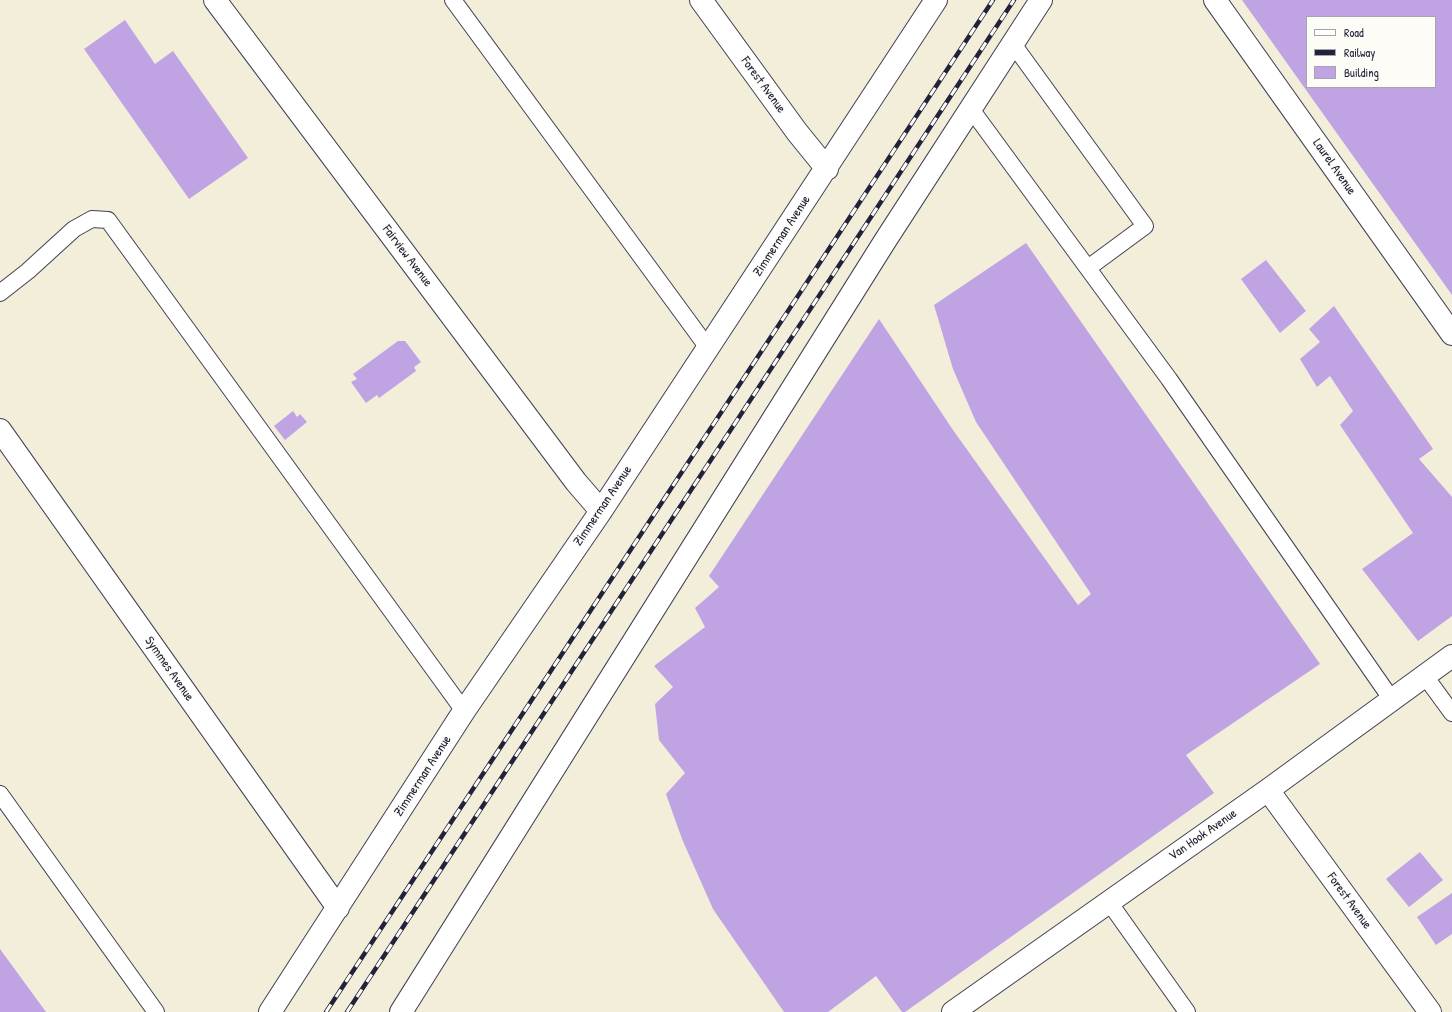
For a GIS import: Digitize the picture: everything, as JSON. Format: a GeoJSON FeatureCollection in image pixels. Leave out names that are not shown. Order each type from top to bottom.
{"type":"FeatureCollection","features":[{"type":"Feature","properties":{"kind":"street","name":"Fairview Avenue"},"geometry":{"type":"LineString","coordinates":[[215,0],[571,475],[601,511]]}},
{"type":"Feature","properties":{"kind":"street","name":"Forest Avenue"},"geometry":{"type":"LineString","coordinates":[[701,0],[797,132],[827,169]]}},
{"type":"Feature","properties":{"kind":"street"},"geometry":{"type":"LineString","coordinates":[[401,1012],[872,262],[1041,0]]}},
{"type":"Feature","properties":{"kind":"street","name":"Laurel Avenue"},"geometry":{"type":"LineString","coordinates":[[1215,0],[1452,334]]}},
{"type":"Feature","properties":{"kind":"street","name":"Zimmerman Avenue"},"geometry":{"type":"LineString","coordinates":[[270,1012],[464,711],[601,511],[827,169],[933,1]]}},
{"type":"Feature","properties":{"kind":"street","name":"Symmes Avenue"},"geometry":{"type":"LineString","coordinates":[[0,430],[338,908]]}},
{"type":"Feature","properties":{"kind":"street","name":"Van Hook Avenue"},"geometry":{"type":"LineString","coordinates":[[953,1012],[1268,790],[1452,656]]}},
{"type":"Feature","properties":{"kind":"street","name":"Forest Avenue"},"geometry":{"type":"LineString","coordinates":[[1268,790],[1430,1012]]}},
{"type":"Feature","properties":{"kind":"lane"},"geometry":{"type":"LineString","coordinates":[[454,0],[708,348]]}},
{"type":"Feature","properties":{"kind":"lane"},"geometry":{"type":"LineString","coordinates":[[1013,44],[1144,226],[1088,268]]}},
{"type":"Feature","properties":{"kind":"lane"},"geometry":{"type":"LineString","coordinates":[[971,109],[1169,379],[1392,700]]}},
{"type":"Feature","properties":{"kind":"lane"},"geometry":{"type":"LineString","coordinates":[[0,293],[28,271],[74,229],[92,219],[108,220],[464,711]]}},
{"type":"Feature","properties":{"kind":"lane"},"geometry":{"type":"LineString","coordinates":[[1425,676],[1452,713]]}},
{"type":"Feature","properties":{"kind":"lane"},"geometry":{"type":"LineString","coordinates":[[0,794],[156,1012]]}},
{"type":"Feature","properties":{"kind":"lane"},"geometry":{"type":"LineString","coordinates":[[1108,902],[1187,1012]]}},
{"type":"Feature","properties":{"kind":"building"},"geometry":{"type":"Polygon","coordinates":[[[1242,0],[1452,0],[1452,295],[1242,0]]]}},
{"type":"Feature","properties":{"kind":"building"},"geometry":{"type":"Polygon","coordinates":[[[125,20],[155,64],[173,51],[248,158],[189,199],[84,49],[125,20]]]}},
{"type":"Feature","properties":{"kind":"building"},"geometry":{"type":"Polygon","coordinates":[[[1026,243],[1320,664],[1186,755],[1214,793],[905,1012],[902,1012],[876,976],[828,1012],[784,1012],[713,909],[682,839],[666,794],[685,773],[659,740],[655,704],[673,687],[654,666],[705,627],[695,608],[719,587],[709,576],[879,319],[953,430],[1078,605],[1091,594],[976,422],[953,369],[934,305],[1026,243]]]}},
{"type":"Feature","properties":{"kind":"building"},"geometry":{"type":"Polygon","coordinates":[[[1266,260],[1306,311],[1280,333],[1241,279],[1266,260]]]}},
{"type":"Feature","properties":{"kind":"building"},"geometry":{"type":"Polygon","coordinates":[[[1334,306],[1433,449],[1419,459],[1452,497],[1452,616],[1418,641],[1362,569],[1413,533],[1340,425],[1353,411],[1330,376],[1317,387],[1300,359],[1320,342],[1309,329],[1334,306]]]}},
{"type":"Feature","properties":{"kind":"building"},"geometry":{"type":"Polygon","coordinates":[[[398,341],[405,341],[421,362],[414,367],[416,371],[379,398],[377,395],[366,403],[351,382],[357,379],[353,374],[398,341]]]}},
{"type":"Feature","properties":{"kind":"building"},"geometry":{"type":"Polygon","coordinates":[[[293,411],[297,417],[300,414],[307,422],[285,440],[274,426],[293,411]]]}},
{"type":"Feature","properties":{"kind":"building"},"geometry":{"type":"Polygon","coordinates":[[[1420,852],[1443,880],[1409,907],[1386,879],[1420,852]]]}},
{"type":"Feature","properties":{"kind":"building"},"geometry":{"type":"Polygon","coordinates":[[[1452,893],[1452,934],[1436,945],[1417,917],[1452,893]]]}},
{"type":"Feature","properties":{"kind":"building"},"geometry":{"type":"Polygon","coordinates":[[[0,949],[46,1012],[0,1012],[0,949]]]}},
{"type":"Feature","properties":{"kind":"railway"},"geometry":{"type":"LineString","coordinates":[[326,1012],[993,0]]}},
{"type":"Feature","properties":{"kind":"railway"},"geometry":{"type":"LineString","coordinates":[[347,1012],[1014,0]]}}]}
